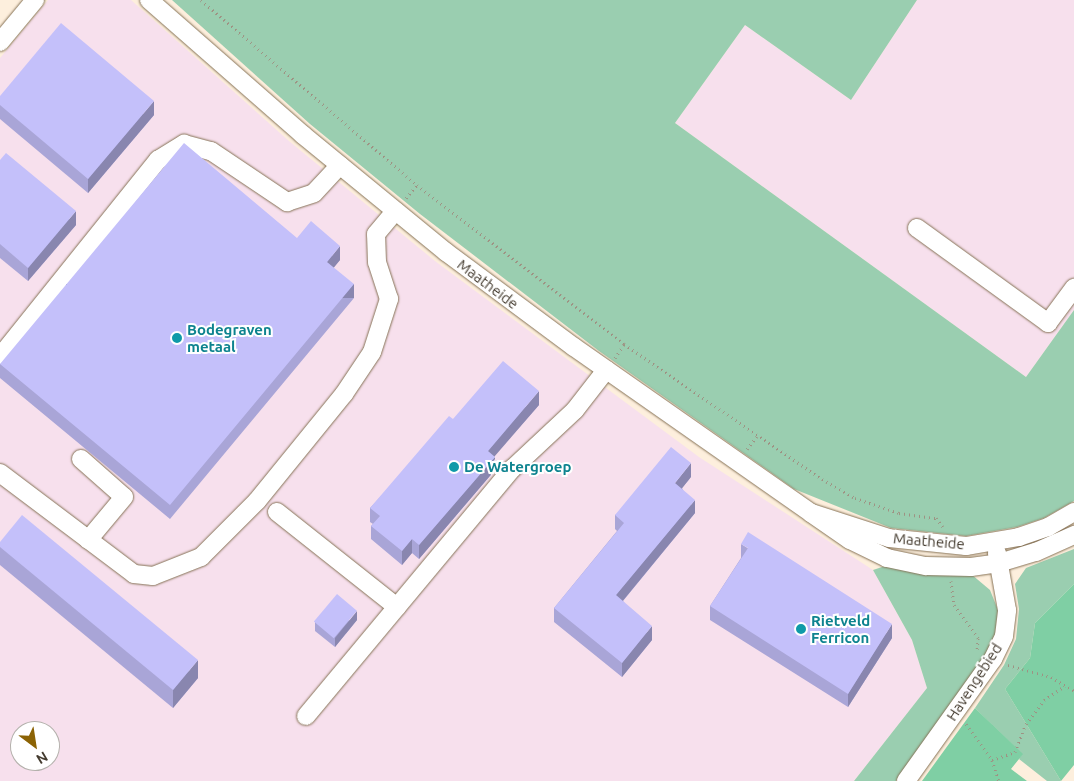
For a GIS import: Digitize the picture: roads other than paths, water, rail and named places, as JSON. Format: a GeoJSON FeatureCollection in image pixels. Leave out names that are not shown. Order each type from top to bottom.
{"type":"FeatureCollection","features":[{"type":"Feature","properties":{"kind":"street"},"geometry":{"type":"LineString","coordinates":[[0,42],[35,0]]}},
{"type":"Feature","properties":{"kind":"street","name":"Maatheide"},"geometry":{"type":"LineString","coordinates":[[149,0],[395,211],[606,370],[850,540],[887,558],[926,566],[971,566],[999,563],[1036,552],[1074,535]]}},
{"type":"Feature","properties":{"kind":"street","name":"Maatheide"},"geometry":{"type":"LineString","coordinates":[[161,0],[184,30]]}},
{"type":"Feature","properties":{"kind":"street"},"geometry":{"type":"LineString","coordinates":[[0,357],[158,160],[184,144],[211,151],[248,178],[287,202],[314,193],[340,165]]}},
{"type":"Feature","properties":{"kind":"street"},"geometry":{"type":"LineString","coordinates":[[0,473],[134,574],[153,576],[201,557],[257,501],[344,394],[372,352],[389,299],[377,262],[376,234],[395,211]]}},
{"type":"Feature","properties":{"kind":"street"},"geometry":{"type":"LineString","coordinates":[[917,228],[1048,323],[1074,288]]}},
{"type":"Feature","properties":{"kind":"street"},"geometry":{"type":"LineString","coordinates":[[306,716],[512,469],[575,410],[606,370]]}},
{"type":"Feature","properties":{"kind":"street"},"geometry":{"type":"LineString","coordinates":[[81,459],[124,497],[88,540]]}},
{"type":"Feature","properties":{"kind":"street"},"geometry":{"type":"LineString","coordinates":[[278,512],[397,607]]}},
{"type":"Feature","properties":{"kind":"street","name":"Maatheide"},"geometry":{"type":"LineString","coordinates":[[811,513],[889,538],[966,546],[995,542],[1048,526],[1074,512]]}},
{"type":"Feature","properties":{"kind":"street","name":"Havengebied"},"geometry":{"type":"LineString","coordinates":[[906,781],[993,659],[1004,636],[1007,610],[995,542]]}},
{"type":"Feature","properties":{"kind":"place","name":"Bodegraven metaal"},"geometry":{"type":"Point","coordinates":[177,338]}},
{"type":"Feature","properties":{"kind":"place","name":"De Watergroep"},"geometry":{"type":"Point","coordinates":[454,467]}},
{"type":"Feature","properties":{"kind":"place","name":"Rietveld Ferricon"},"geometry":{"type":"Point","coordinates":[801,629]}}]}
